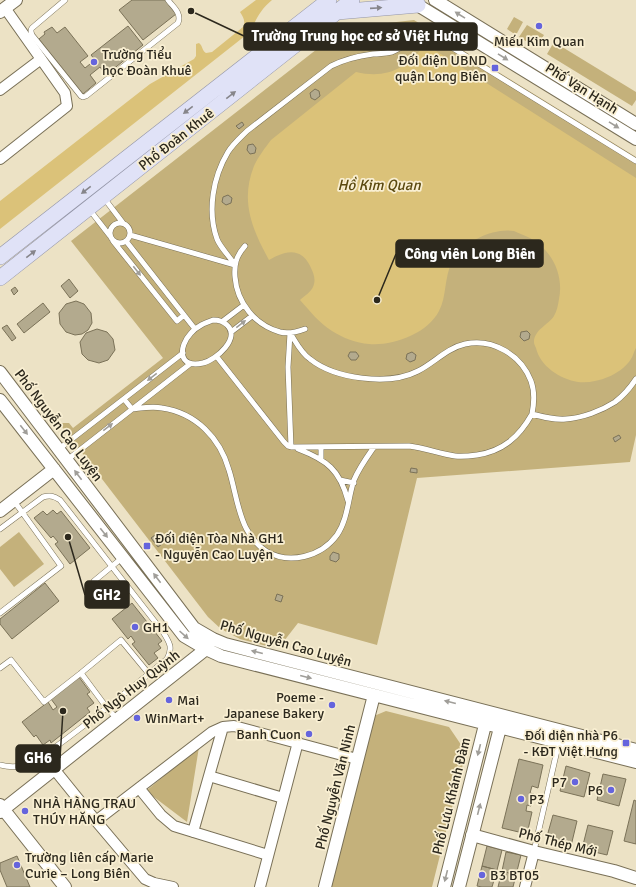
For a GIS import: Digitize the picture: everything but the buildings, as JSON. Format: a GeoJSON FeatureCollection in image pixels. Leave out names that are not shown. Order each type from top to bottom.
{"type":"FeatureCollection","features":[{"type":"Feature","properties":{"kind":"main road","name":"Phố Đoàn Khuê"},"geometry":{"type":"LineString","coordinates":[[0,257],[333,6],[352,0]]}},
{"type":"Feature","properties":{"kind":"main road"},"geometry":{"type":"LineString","coordinates":[[333,6],[414,2]]}},
{"type":"Feature","properties":{"kind":"main road","name":"Phố Đoàn Khuê"},"geometry":{"type":"LineString","coordinates":[[0,278],[88,209],[333,6]]}},
{"type":"Feature","properties":{"kind":"street"},"geometry":{"type":"LineString","coordinates":[[0,159],[67,106],[65,93],[2,10],[16,0]]}},
{"type":"Feature","properties":{"kind":"street","name":"Phố Vạn Hạnh"},"geometry":{"type":"LineString","coordinates":[[435,0],[636,124]]}},
{"type":"Feature","properties":{"kind":"street","name":"Phố Vạn Hạnh"},"geometry":{"type":"LineString","coordinates":[[414,2],[636,139]]}},
{"type":"Feature","properties":{"kind":"street"},"geometry":{"type":"LineString","coordinates":[[0,90],[41,60]]}},
{"type":"Feature","properties":{"kind":"street","name":"Phố Nguyễn Cao Luyện"},"geometry":{"type":"LineString","coordinates":[[0,372],[194,628],[221,656],[374,695],[487,718]]}},
{"type":"Feature","properties":{"kind":"street","name":"Phố Nguyễn Cao Luyện"},"geometry":{"type":"LineString","coordinates":[[0,400],[184,636],[210,644],[225,644],[502,722],[636,750]]}},
{"type":"Feature","properties":{"kind":"street"},"geometry":{"type":"LineString","coordinates":[[0,510],[54,469]]}},
{"type":"Feature","properties":{"kind":"street","name":"Phố Ngô Huy Quỳnh"},"geometry":{"type":"LineString","coordinates":[[1,809],[117,719],[210,644]]}},
{"type":"Feature","properties":{"kind":"street","name":"Phố Nguyễn Văn Ninh"},"geometry":{"type":"LineString","coordinates":[[325,887],[374,695]]}},
{"type":"Feature","properties":{"kind":"street","name":"Phố Lưu Khánh Đàm"},"geometry":{"type":"LineString","coordinates":[[444,887],[487,718]]}},
{"type":"Feature","properties":{"kind":"street"},"geometry":{"type":"LineString","coordinates":[[459,887],[502,722]]}},
{"type":"Feature","properties":{"kind":"street","name":"Phố Nguyễn Cao Luyện"},"geometry":{"type":"LineString","coordinates":[[502,722],[560,742],[636,762]]}},
{"type":"Feature","properties":{"kind":"street"},"geometry":{"type":"LineString","coordinates":[[96,821],[212,732],[224,727],[234,726],[358,758]]}},
{"type":"Feature","properties":{"kind":"street"},"geometry":{"type":"LineString","coordinates":[[193,832],[224,727]]}},
{"type":"Feature","properties":{"kind":"street"},"geometry":{"type":"LineString","coordinates":[[260,887],[298,742]]}},
{"type":"Feature","properties":{"kind":"street"},"geometry":{"type":"LineString","coordinates":[[54,768],[145,879],[154,883],[173,887]]}},
{"type":"Feature","properties":{"kind":"street"},"geometry":{"type":"LineString","coordinates":[[209,776],[283,798]]}},
{"type":"Feature","properties":{"kind":"street"},"geometry":{"type":"LineString","coordinates":[[139,788],[161,815],[174,826],[268,855]]}},
{"type":"Feature","properties":{"kind":"street"},"geometry":{"type":"LineString","coordinates":[[1,809],[65,887]]}},
{"type":"Feature","properties":{"kind":"street","name":"Phố Thép Mới"},"geometry":{"type":"LineString","coordinates":[[472,835],[636,878]]}},
{"type":"Feature","properties":{"kind":"street"},"geometry":{"type":"LineString","coordinates":[[525,887],[534,852]]}},
{"type":"Feature","properties":{"kind":"lane"},"geometry":{"type":"LineString","coordinates":[[65,0],[32,28],[31,32],[83,97],[178,23],[178,12],[168,0]]}},
{"type":"Feature","properties":{"kind":"lane"},"geometry":{"type":"LineString","coordinates":[[235,264],[217,241],[212,216],[214,190],[218,176],[223,162],[237,141],[247,131],[331,66],[338,62],[352,58],[390,52],[402,47],[420,36],[435,37],[636,161]]}},
{"type":"Feature","properties":{"kind":"lane"},"geometry":{"type":"LineString","coordinates":[[102,197],[123,223],[130,229],[130,235],[126,241],[120,243],[112,239],[110,232],[113,226],[118,223],[123,223]]}},
{"type":"Feature","properties":{"kind":"lane"},"geometry":{"type":"LineString","coordinates":[[88,209],[177,321],[184,315]]}},
{"type":"Feature","properties":{"kind":"lane"},"geometry":{"type":"LineString","coordinates":[[130,235],[235,264]]}},
{"type":"Feature","properties":{"kind":"lane"},"geometry":{"type":"LineString","coordinates":[[126,241],[195,329]]}},
{"type":"Feature","properties":{"kind":"lane"},"geometry":{"type":"LineString","coordinates":[[245,246],[240,252],[235,264],[236,284],[238,293],[244,305],[252,316],[263,324],[280,332],[290,333],[305,329]]}},
{"type":"Feature","properties":{"kind":"lane"},"geometry":{"type":"LineString","coordinates":[[222,321],[244,305]]}},
{"type":"Feature","properties":{"kind":"lane"},"geometry":{"type":"LineString","coordinates":[[231,332],[252,316]]}},
{"type":"Feature","properties":{"kind":"lane"},"geometry":{"type":"LineString","coordinates":[[66,460],[190,364],[204,363],[217,357],[228,345],[231,337],[231,332],[226,324],[217,320],[205,323],[195,329],[188,337],[184,345],[183,358],[190,364]]}},
{"type":"Feature","properties":{"kind":"lane"},"geometry":{"type":"LineString","coordinates":[[290,333],[304,354],[310,360],[322,367],[349,375],[374,379],[404,377],[429,366],[454,348],[466,344],[475,343],[494,346],[504,350],[515,358],[523,367],[531,381],[534,404],[532,414],[525,426],[515,438],[492,452],[482,454],[457,456],[409,446],[293,447]]}},
{"type":"Feature","properties":{"kind":"lane"},"geometry":{"type":"LineString","coordinates":[[290,333],[288,367],[293,447]]}},
{"type":"Feature","properties":{"kind":"lane"},"geometry":{"type":"LineString","coordinates":[[59,449],[183,353]]}},
{"type":"Feature","properties":{"kind":"lane"},"geometry":{"type":"LineString","coordinates":[[217,357],[288,446],[321,459],[332,468],[340,480],[349,502]]}},
{"type":"Feature","properties":{"kind":"lane"},"geometry":{"type":"LineString","coordinates":[[532,414],[553,419],[577,418],[590,414],[616,401],[626,392],[636,379]]}},
{"type":"Feature","properties":{"kind":"lane"},"geometry":{"type":"LineString","coordinates":[[124,399],[132,409]]}},
{"type":"Feature","properties":{"kind":"lane"},"geometry":{"type":"LineString","coordinates":[[132,409],[153,407],[162,408],[179,412],[200,424],[219,445],[230,470],[241,515],[247,529],[256,543],[265,550],[288,558],[299,558],[311,555],[330,543],[337,534],[343,524],[354,483],[359,471],[374,446]]}},
{"type":"Feature","properties":{"kind":"lane"},"geometry":{"type":"LineString","coordinates":[[321,447],[321,459]]}},
{"type":"Feature","properties":{"kind":"lane"},"geometry":{"type":"LineString","coordinates":[[340,480],[354,483]]}},
{"type":"Feature","properties":{"kind":"lane"},"geometry":{"type":"LineString","coordinates":[[0,530],[43,497],[49,495],[55,496],[60,500],[163,632],[171,646],[167,659],[59,745],[33,763],[16,767],[0,765]]}},
{"type":"Feature","properties":{"kind":"lane"},"geometry":{"type":"LineString","coordinates":[[0,613],[60,566],[13,500]]}},
{"type":"Feature","properties":{"kind":"lane"},"geometry":{"type":"LineString","coordinates":[[94,581],[123,557]]}},
{"type":"Feature","properties":{"kind":"lane"},"geometry":{"type":"LineString","coordinates":[[0,668],[11,660],[44,702],[121,640],[149,674]]}},
{"type":"Feature","properties":{"kind":"lane"},"geometry":{"type":"LineString","coordinates":[[81,673],[117,719]]}},
{"type":"Feature","properties":{"kind":"lane"},"geometry":{"type":"LineString","coordinates":[[534,852],[560,742]]}},
{"type":"Feature","properties":{"kind":"shaded area"},"geometry":{"type":"Polygon","coordinates":[[[514,17],[523,22],[516,35],[507,29],[514,17]]]}},
{"type":"Feature","properties":{"kind":"shaded area"},"geometry":{"type":"Polygon","coordinates":[[[414,20],[636,157],[636,435],[630,462],[417,478],[377,645],[298,623],[284,641],[267,646],[240,639],[221,629],[208,617],[59,423],[69,423],[73,428],[163,358],[71,241],[344,28],[414,20]]]}},
{"type":"Feature","properties":{"kind":"shaded area"},"geometry":{"type":"Polygon","coordinates":[[[527,25],[544,35],[536,47],[519,37],[527,25]]]}},
{"type":"Feature","properties":{"kind":"shaded area"},"geometry":{"type":"Polygon","coordinates":[[[554,42],[636,92],[636,100],[632,106],[547,54],[554,42]]]}},
{"type":"Feature","properties":{"kind":"shaded area"},"geometry":{"type":"Polygon","coordinates":[[[19,532],[44,564],[14,587],[0,569],[0,547],[19,532]]]}},
{"type":"Feature","properties":{"kind":"shaded area"},"geometry":{"type":"Polygon","coordinates":[[[386,711],[449,727],[466,752],[432,887],[330,887],[374,716],[386,711]]]}},
{"type":"Feature","properties":{"kind":"shaded area"},"geometry":{"type":"Polygon","coordinates":[[[199,747],[187,822],[146,791],[199,747]]]}},
{"type":"Feature","properties":{"kind":"water"},"geometry":{"type":"Polygon","coordinates":[[[256,0],[272,0],[257,18],[250,32],[0,229],[0,201],[150,84],[194,59],[196,56],[196,44],[199,43],[206,53],[212,52],[243,27],[244,21],[240,12],[256,0]]]}},
{"type":"Feature","properties":{"kind":"water","name":"Hồ Kim Quan"},"geometry":{"type":"Polygon","coordinates":[[[425,44],[636,178],[636,348],[629,362],[614,374],[597,381],[578,382],[564,378],[552,371],[546,366],[538,355],[534,344],[536,334],[554,316],[556,312],[560,281],[555,264],[545,249],[530,238],[514,231],[497,231],[478,238],[456,255],[449,268],[442,305],[434,319],[418,332],[399,341],[388,343],[359,343],[336,334],[315,317],[300,300],[311,291],[314,282],[313,273],[303,256],[293,252],[281,254],[269,260],[253,226],[248,203],[250,179],[254,166],[264,149],[271,140],[356,72],[377,74],[395,70],[411,60],[425,44]]]}},
{"type":"Feature","properties":{"kind":"place","name":"Trường Trung học cơ sở Việt Hưng"},"geometry":{"type":"Point","coordinates":[191,11]}},
{"type":"Feature","properties":{"kind":"place","name":"Miếu Kim Quan"},"geometry":{"type":"Point","coordinates":[539,26]}},
{"type":"Feature","properties":{"kind":"place","name":"Trường Tiểu học Đoàn Khuê"},"geometry":{"type":"Point","coordinates":[94,62]}},
{"type":"Feature","properties":{"kind":"place","name":"Đối diện UBND quận Long Biên"},"geometry":{"type":"Point","coordinates":[495,68]}},
{"type":"Feature","properties":{"kind":"place","name":"Công viên Long Biên"},"geometry":{"type":"Point","coordinates":[377,300]}},
{"type":"Feature","properties":{"kind":"place","name":"GH2"},"geometry":{"type":"Point","coordinates":[68,537]}},
{"type":"Feature","properties":{"kind":"place","name":"Đối diện Tòa Nhà GH1 - Nguyễn Cao Luyện"},"geometry":{"type":"Point","coordinates":[147,546]}},
{"type":"Feature","properties":{"kind":"place","name":"GH1"},"geometry":{"type":"Point","coordinates":[135,627]}},
{"type":"Feature","properties":{"kind":"place","name":"Mai"},"geometry":{"type":"Point","coordinates":[169,700]}},
{"type":"Feature","properties":{"kind":"place","name":"Poeme - Japanese Bakery"},"geometry":{"type":"Point","coordinates":[332,705]}},
{"type":"Feature","properties":{"kind":"place","name":"GH6"},"geometry":{"type":"Point","coordinates":[63,711]}},
{"type":"Feature","properties":{"kind":"place","name":"WinMart+"},"geometry":{"type":"Point","coordinates":[137,718]}},
{"type":"Feature","properties":{"kind":"place","name":"Banh Cuon"},"geometry":{"type":"Point","coordinates":[309,734]}},
{"type":"Feature","properties":{"kind":"place","name":"Đối diện nhà P6 - KĐT Việt Hưng"},"geometry":{"type":"Point","coordinates":[626,743]}},
{"type":"Feature","properties":{"kind":"place","name":"P7"},"geometry":{"type":"Point","coordinates":[575,782]}},
{"type":"Feature","properties":{"kind":"place","name":"P6"},"geometry":{"type":"Point","coordinates":[611,790]}},
{"type":"Feature","properties":{"kind":"place","name":"P3"},"geometry":{"type":"Point","coordinates":[521,799]}},
{"type":"Feature","properties":{"kind":"place","name":"NHÀ HÀNG TRAU THÚY HĂNG"},"geometry":{"type":"Point","coordinates":[25,811]}},
{"type":"Feature","properties":{"kind":"place","name":"Trường liên cấp Marie Curie – Long Biên"},"geometry":{"type":"Point","coordinates":[17,865]}},
{"type":"Feature","properties":{"kind":"place","name":"B3 BT05"},"geometry":{"type":"Point","coordinates":[482,875]}}]}
